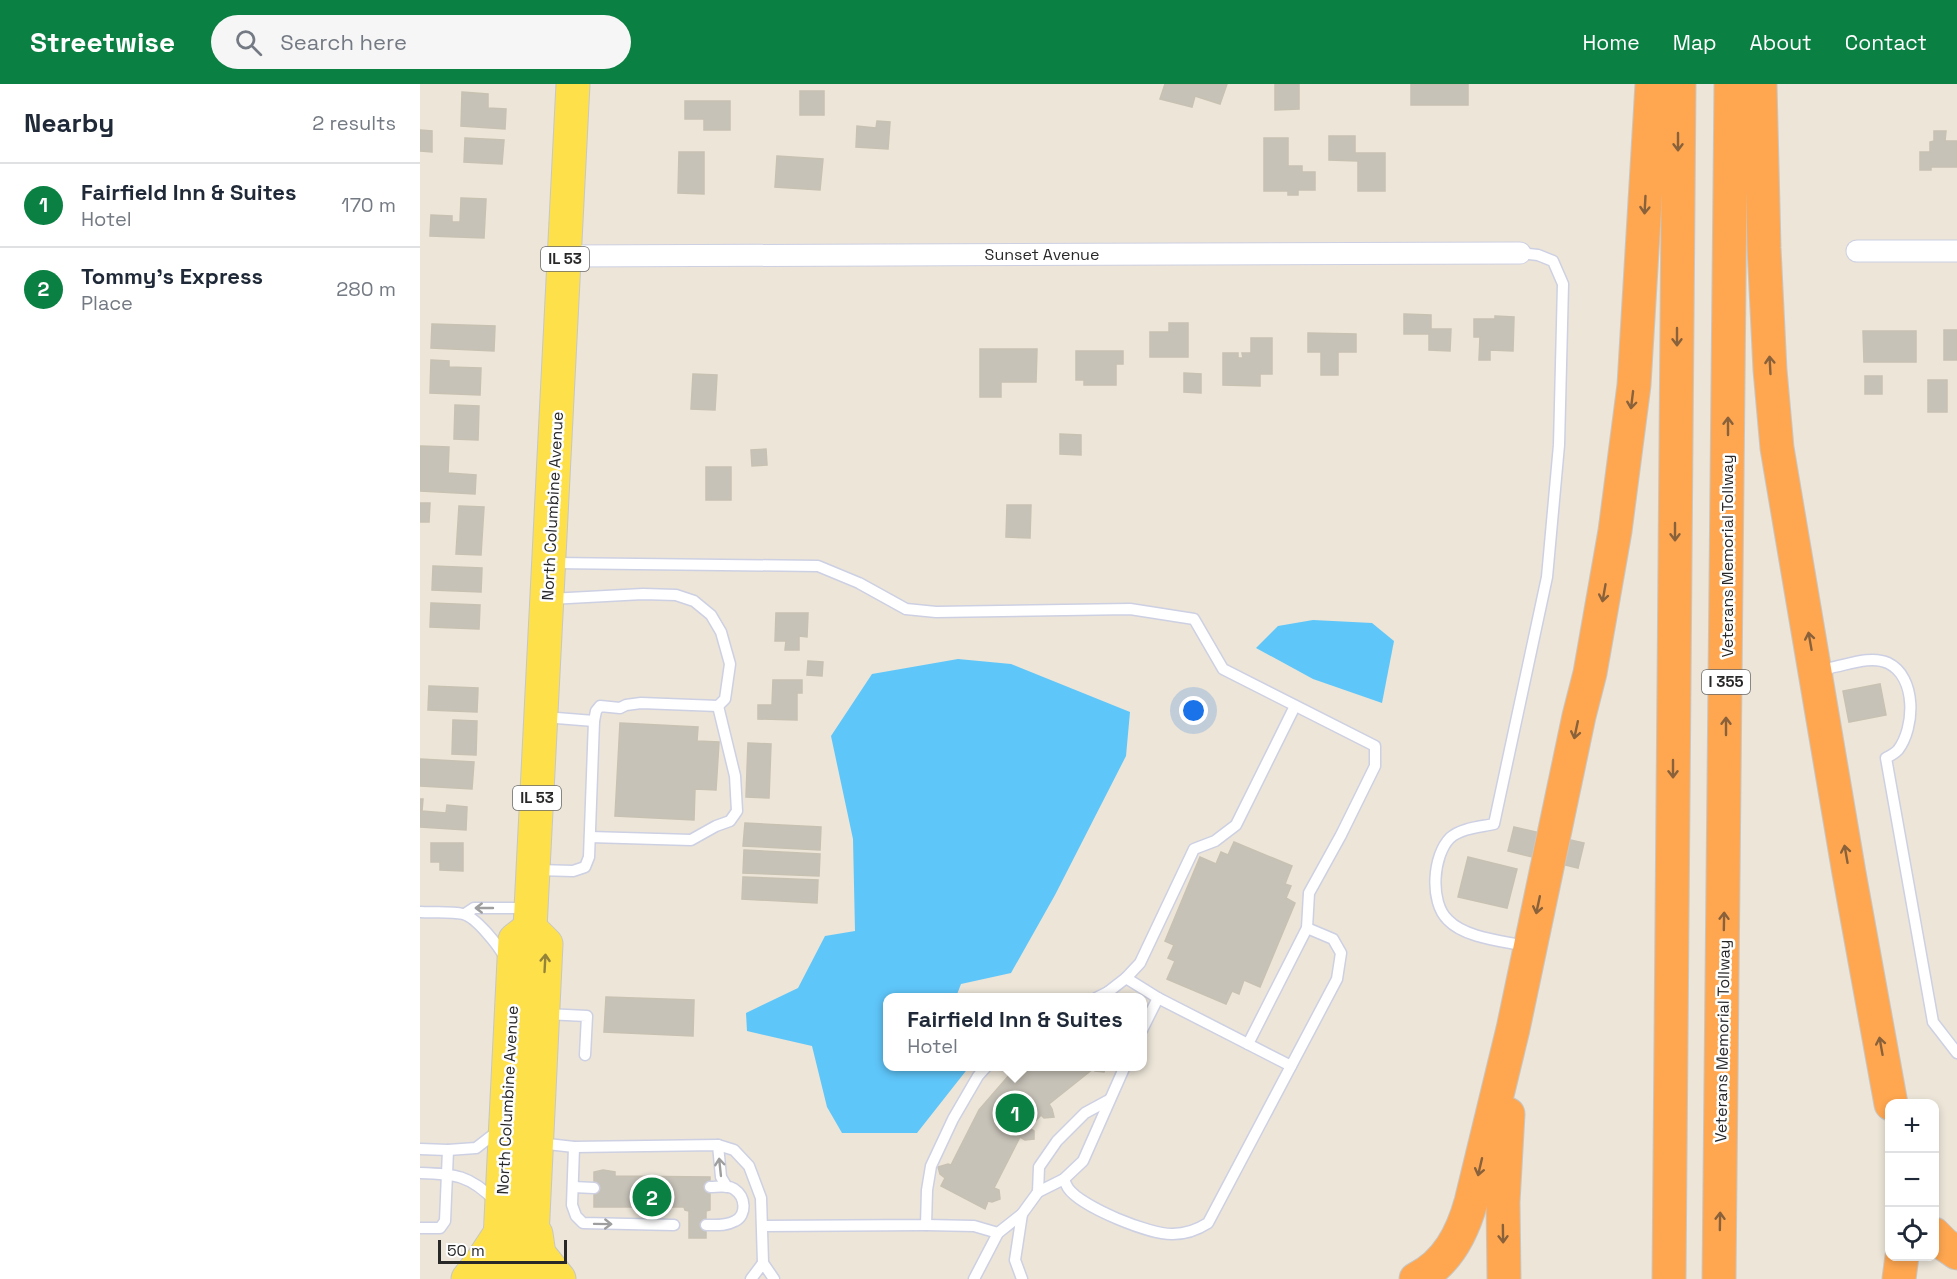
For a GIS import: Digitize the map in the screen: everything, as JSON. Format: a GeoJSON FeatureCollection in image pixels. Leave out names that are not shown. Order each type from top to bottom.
{"type":"FeatureCollection","features":[{"type":"Feature","properties":{"kind":"highway"},"geometry":{"type":"LineString","coordinates":[[1416,1279],[1437,1265],[1453,1246],[1465,1225],[1513,1029],[1529,946],[1590,673],[1615,531],[1634,385],[1652,84]]}},
{"type":"Feature","properties":{"kind":"highway"},"geometry":{"type":"LineString","coordinates":[[1669,1279],[1679,84]]}},
{"type":"Feature","properties":{"kind":"highway","name":"Veterans Memorial Tollway"},"geometry":{"type":"LineString","coordinates":[[1719,1279],[1731,84]]}},
{"type":"Feature","properties":{"kind":"highway"},"geometry":{"type":"LineString","coordinates":[[1761,84],[1764,248],[1770,370],[1777,448],[1890,1099]]}},
{"type":"Feature","properties":{"kind":"highway"},"geometry":{"type":"LineString","coordinates":[[1504,1279],[1503,1202],[1513,1029]]}},
{"type":"Feature","properties":{"kind":"highway"},"geometry":{"type":"LineString","coordinates":[[1939,1238],[1957,1253]]}},
{"type":"Feature","properties":{"kind":"highway"},"geometry":{"type":"LineString","coordinates":[[1899,1279],[1901,1261]]}},
{"type":"Feature","properties":{"kind":"main road","name":"North Columbine Avenue"},"geometry":{"type":"LineString","coordinates":[[498,1279],[515,940],[530,918],[573,84]]}},
{"type":"Feature","properties":{"kind":"main road","name":"North Columbine Avenue"},"geometry":{"type":"LineString","coordinates":[[530,918],[546,944],[530,1279]]}},
{"type":"Feature","properties":{"kind":"main road"},"geometry":{"type":"LineString","coordinates":[[532,1217],[539,1254],[559,1279]]}},
{"type":"Feature","properties":{"kind":"main road"},"geometry":{"type":"LineString","coordinates":[[468,1279],[482,1262],[500,1221]]}},
{"type":"Feature","properties":{"kind":"street"},"geometry":{"type":"LineString","coordinates":[[1857,251],[1957,251]]}},
{"type":"Feature","properties":{"kind":"street","name":"Sunset Avenue"},"geometry":{"type":"LineString","coordinates":[[565,256],[1520,253]]}},
{"type":"Feature","properties":{"kind":"lane"},"geometry":{"type":"LineString","coordinates":[[1520,253],[1538,255],[1553,261],[1563,284],[1559,445],[1547,577],[1494,824],[1464,830],[1450,839],[1442,852],[1435,876],[1434,892],[1447,920],[1464,930],[1477,936],[1529,946]]}},
{"type":"Feature","properties":{"kind":"lane"},"geometry":{"type":"LineString","coordinates":[[549,563],[818,566],[859,582],[906,609],[936,612],[1130,609],[1194,619],[1223,669],[1375,746],[1375,766],[1310,893],[1307,928],[1248,1044]]}},
{"type":"Feature","properties":{"kind":"lane"},"geometry":{"type":"LineString","coordinates":[[533,870],[573,871],[585,867],[589,857],[594,721],[596,711],[600,706],[620,708],[641,703],[718,706],[725,699],[730,664],[721,632],[711,615],[694,602],[676,595],[643,594],[547,599]]}},
{"type":"Feature","properties":{"kind":"lane"},"geometry":{"type":"LineString","coordinates":[[1819,692],[1829,668],[1877,660],[1889,663],[1900,672],[1906,682],[1911,713],[1897,750],[1886,758],[1933,1022],[1957,1053]]}},
{"type":"Feature","properties":{"kind":"lane"},"geometry":{"type":"LineString","coordinates":[[590,837],[691,840],[730,821],[737,811],[735,776],[718,706]]}},
{"type":"Feature","properties":{"kind":"lane"},"geometry":{"type":"LineString","coordinates":[[1111,993],[1140,963],[1194,849],[1215,841],[1236,825],[1295,706]]}},
{"type":"Feature","properties":{"kind":"lane"},"geometry":{"type":"LineString","coordinates":[[541,717],[594,721]]}},
{"type":"Feature","properties":{"kind":"lane"},"geometry":{"type":"LineString","coordinates":[[420,912],[465,914],[474,908],[530,918]]}},
{"type":"Feature","properties":{"kind":"lane"},"geometry":{"type":"LineString","coordinates":[[465,914],[499,947],[513,971]]}},
{"type":"Feature","properties":{"kind":"lane"},"geometry":{"type":"LineString","coordinates":[[1064,1179],[1068,1188],[1081,1199],[1117,1218],[1147,1230],[1172,1234],[1196,1231],[1208,1223],[1337,979],[1341,953],[1333,939],[1307,928]]}},
{"type":"Feature","properties":{"kind":"lane"},"geometry":{"type":"LineString","coordinates":[[1126,978],[1158,998],[1291,1066]]}},
{"type":"Feature","properties":{"kind":"lane"},"geometry":{"type":"LineString","coordinates":[[1147,1021],[1158,998]]}},
{"type":"Feature","properties":{"kind":"lane"},"geometry":{"type":"LineString","coordinates":[[543,1014],[588,1016],[585,1055]]}},
{"type":"Feature","properties":{"kind":"lane"},"geometry":{"type":"LineString","coordinates":[[926,1225],[927,1190],[931,1166],[953,1119],[982,1071]]}},
{"type":"Feature","properties":{"kind":"lane"},"geometry":{"type":"LineString","coordinates":[[974,1279],[998,1233],[1022,1214],[1038,1192],[1064,1179],[1083,1161],[1123,1071]]}},
{"type":"Feature","properties":{"kind":"lane"},"geometry":{"type":"LineString","coordinates":[[1038,1192],[1039,1167],[1057,1141],[1085,1113],[1109,1100]]}},
{"type":"Feature","properties":{"kind":"lane"},"geometry":{"type":"LineString","coordinates":[[420,1149],[476,1148],[506,1124]]}},
{"type":"Feature","properties":{"kind":"lane"},"geometry":{"type":"LineString","coordinates":[[536,1143],[574,1147],[718,1145],[734,1150],[749,1166],[761,1198],[763,1263],[774,1279]]}},
{"type":"Feature","properties":{"kind":"lane"},"geometry":{"type":"LineString","coordinates":[[718,1145],[721,1177],[727,1187]]}},
{"type":"Feature","properties":{"kind":"lane"},"geometry":{"type":"LineString","coordinates":[[574,1147],[572,1205],[576,1216],[583,1223],[674,1225]]}},
{"type":"Feature","properties":{"kind":"lane"},"geometry":{"type":"LineString","coordinates":[[420,1228],[440,1228],[445,1221],[448,1150]]}},
{"type":"Feature","properties":{"kind":"lane"},"geometry":{"type":"LineString","coordinates":[[420,1173],[447,1174],[476,1184],[484,1189],[500,1221]]}},
{"type":"Feature","properties":{"kind":"lane"},"geometry":{"type":"LineString","coordinates":[[573,1187],[594,1188]]}},
{"type":"Feature","properties":{"kind":"lane"},"geometry":{"type":"LineString","coordinates":[[706,1225],[726,1225],[737,1221],[744,1208],[743,1201],[734,1189],[710,1187]]}},
{"type":"Feature","properties":{"kind":"lane"},"geometry":{"type":"LineString","coordinates":[[1022,1214],[1015,1260],[1022,1279]]}},
{"type":"Feature","properties":{"kind":"lane"},"geometry":{"type":"LineString","coordinates":[[763,1226],[974,1226],[998,1233]]}},
{"type":"Feature","properties":{"kind":"lane"},"geometry":{"type":"LineString","coordinates":[[751,1279],[763,1263]]}},
{"type":"Feature","properties":{"kind":"water"},"geometry":{"type":"Polygon","coordinates":[[[1313,620],[1372,623],[1394,641],[1382,703],[1313,679],[1256,648],[1278,626],[1313,620]]]}},
{"type":"Feature","properties":{"kind":"water"},"geometry":{"type":"Polygon","coordinates":[[[958,659],[1011,664],[1130,712],[1126,756],[1055,895],[1011,973],[961,984],[958,993],[883,993],[883,1071],[966,1071],[917,1133],[842,1133],[827,1107],[812,1046],[747,1031],[746,1013],[798,988],[825,936],[855,931],[853,839],[831,736],[872,674],[958,659]]]}},
{"type":"Feature","properties":{"kind":"building"},"geometry":{"type":"Polygon","coordinates":[[[1165,84],[1227,84],[1220,104],[1195,96],[1192,107],[1160,99],[1165,84]]]}},
{"type":"Feature","properties":{"kind":"building"},"geometry":{"type":"Polygon","coordinates":[[[1275,84],[1299,84],[1299,109],[1275,110],[1275,84]]]}},
{"type":"Feature","properties":{"kind":"building"},"geometry":{"type":"Polygon","coordinates":[[[1411,84],[1468,84],[1468,105],[1411,105],[1411,84]]]}},
{"type":"Feature","properties":{"kind":"building"},"geometry":{"type":"Polygon","coordinates":[[[800,91],[824,91],[824,115],[800,115],[800,91]]]}},
{"type":"Feature","properties":{"kind":"building"},"geometry":{"type":"Polygon","coordinates":[[[462,92],[488,94],[488,108],[506,109],[505,129],[461,126],[462,92]]]}},
{"type":"Feature","properties":{"kind":"building"},"geometry":{"type":"Polygon","coordinates":[[[685,101],[730,101],[730,130],[704,130],[704,119],[685,119],[685,101]]]}},
{"type":"Feature","properties":{"kind":"building"},"geometry":{"type":"Polygon","coordinates":[[[877,121],[890,122],[888,149],[856,147],[857,126],[876,128],[877,121]]]}},
{"type":"Feature","properties":{"kind":"building"},"geometry":{"type":"Polygon","coordinates":[[[420,130],[432,131],[432,152],[420,151],[420,130]]]}},
{"type":"Feature","properties":{"kind":"building"},"geometry":{"type":"Polygon","coordinates":[[[1934,131],[1946,131],[1945,141],[1957,141],[1957,167],[1931,167],[1931,170],[1920,170],[1920,152],[1930,152],[1930,142],[1934,141],[1934,131]]]}},
{"type":"Feature","properties":{"kind":"building"},"geometry":{"type":"Polygon","coordinates":[[[1329,136],[1355,136],[1355,153],[1385,153],[1385,191],[1358,191],[1358,161],[1329,160],[1329,136]]]}},
{"type":"Feature","properties":{"kind":"building"},"geometry":{"type":"Polygon","coordinates":[[[465,138],[504,140],[502,164],[464,162],[465,138]]]}},
{"type":"Feature","properties":{"kind":"building"},"geometry":{"type":"Polygon","coordinates":[[[1264,138],[1288,138],[1288,166],[1302,166],[1302,172],[1315,172],[1315,190],[1298,190],[1298,195],[1288,195],[1288,191],[1264,191],[1264,138]]]}},
{"type":"Feature","properties":{"kind":"building"},"geometry":{"type":"Polygon","coordinates":[[[679,152],[704,152],[704,194],[678,193],[679,152]]]}},
{"type":"Feature","properties":{"kind":"building"},"geometry":{"type":"Polygon","coordinates":[[[777,156],[823,159],[820,190],[775,187],[777,156]]]}},
{"type":"Feature","properties":{"kind":"building"},"geometry":{"type":"Polygon","coordinates":[[[461,198],[486,199],[484,238],[430,236],[431,215],[452,216],[452,222],[460,222],[461,198]]]}},
{"type":"Feature","properties":{"kind":"building"},"geometry":{"type":"Polygon","coordinates":[[[1404,314],[1431,315],[1431,329],[1451,329],[1450,351],[1429,350],[1429,334],[1404,334],[1404,314]]]}},
{"type":"Feature","properties":{"kind":"building"},"geometry":{"type":"Polygon","coordinates":[[[1495,316],[1514,317],[1513,351],[1490,350],[1490,360],[1479,360],[1480,337],[1474,337],[1474,319],[1495,319],[1495,316]]]}},
{"type":"Feature","properties":{"kind":"building"},"geometry":{"type":"Polygon","coordinates":[[[1169,323],[1188,323],[1188,357],[1150,357],[1150,332],[1169,332],[1169,323]]]}},
{"type":"Feature","properties":{"kind":"building"},"geometry":{"type":"Polygon","coordinates":[[[432,324],[495,326],[494,351],[431,348],[432,324]]]}},
{"type":"Feature","properties":{"kind":"building"},"geometry":{"type":"Polygon","coordinates":[[[1944,330],[1957,330],[1957,360],[1944,360],[1944,330]]]}},
{"type":"Feature","properties":{"kind":"building"},"geometry":{"type":"Polygon","coordinates":[[[1863,331],[1916,331],[1916,362],[1864,362],[1863,331]]]}},
{"type":"Feature","properties":{"kind":"building"},"geometry":{"type":"Polygon","coordinates":[[[1308,333],[1356,334],[1356,352],[1338,352],[1338,375],[1321,375],[1321,352],[1308,352],[1308,333]]]}},
{"type":"Feature","properties":{"kind":"building"},"geometry":{"type":"Polygon","coordinates":[[[1251,338],[1272,338],[1272,374],[1260,374],[1260,386],[1223,385],[1223,353],[1238,353],[1238,358],[1243,358],[1242,353],[1251,353],[1251,338]]]}},
{"type":"Feature","properties":{"kind":"building"},"geometry":{"type":"Polygon","coordinates":[[[980,349],[1037,349],[1036,382],[1001,382],[1001,397],[980,397],[980,349]]]}},
{"type":"Feature","properties":{"kind":"building"},"geometry":{"type":"Polygon","coordinates":[[[1076,351],[1123,351],[1123,364],[1116,364],[1116,385],[1084,385],[1084,380],[1076,380],[1076,351]]]}},
{"type":"Feature","properties":{"kind":"building"},"geometry":{"type":"Polygon","coordinates":[[[431,360],[449,361],[449,367],[481,368],[480,395],[430,393],[431,360]]]}},
{"type":"Feature","properties":{"kind":"building"},"geometry":{"type":"Polygon","coordinates":[[[1184,373],[1201,374],[1201,393],[1184,392],[1184,373]]]}},
{"type":"Feature","properties":{"kind":"building"},"geometry":{"type":"Polygon","coordinates":[[[693,374],[717,375],[715,410],[691,409],[693,374]]]}},
{"type":"Feature","properties":{"kind":"building"},"geometry":{"type":"Polygon","coordinates":[[[1865,376],[1882,376],[1882,394],[1865,394],[1865,376]]]}},
{"type":"Feature","properties":{"kind":"building"},"geometry":{"type":"Polygon","coordinates":[[[1928,380],[1947,380],[1947,412],[1928,412],[1928,380]]]}},
{"type":"Feature","properties":{"kind":"building"},"geometry":{"type":"Polygon","coordinates":[[[455,405],[479,406],[478,440],[454,439],[455,405]]]}},
{"type":"Feature","properties":{"kind":"building"},"geometry":{"type":"Polygon","coordinates":[[[1060,434],[1081,435],[1081,455],[1060,454],[1060,434]]]}},
{"type":"Feature","properties":{"kind":"building"},"geometry":{"type":"Polygon","coordinates":[[[420,446],[449,447],[448,473],[476,475],[475,494],[420,491],[420,446]]]}},
{"type":"Feature","properties":{"kind":"building"},"geometry":{"type":"Polygon","coordinates":[[[766,449],[767,465],[752,466],[751,450],[766,449]]]}},
{"type":"Feature","properties":{"kind":"building"},"geometry":{"type":"Polygon","coordinates":[[[706,467],[731,467],[731,500],[706,500],[706,467]]]}},
{"type":"Feature","properties":{"kind":"building"},"geometry":{"type":"Polygon","coordinates":[[[420,503],[430,503],[429,522],[420,522],[420,503]]]}},
{"type":"Feature","properties":{"kind":"building"},"geometry":{"type":"Polygon","coordinates":[[[1007,505],[1031,505],[1030,538],[1006,537],[1007,505]]]}},
{"type":"Feature","properties":{"kind":"building"},"geometry":{"type":"Polygon","coordinates":[[[459,506],[484,507],[481,555],[456,554],[459,506]]]}},
{"type":"Feature","properties":{"kind":"building"},"geometry":{"type":"Polygon","coordinates":[[[433,566],[482,568],[481,592],[432,590],[433,566]]]}},
{"type":"Feature","properties":{"kind":"building"},"geometry":{"type":"Polygon","coordinates":[[[431,603],[480,605],[479,629],[430,627],[431,603]]]}},
{"type":"Feature","properties":{"kind":"building"},"geometry":{"type":"Polygon","coordinates":[[[776,613],[808,613],[807,637],[799,636],[799,650],[785,650],[786,641],[775,641],[776,613]]]}},
{"type":"Feature","properties":{"kind":"building"},"geometry":{"type":"Polygon","coordinates":[[[808,661],[823,662],[822,676],[807,675],[808,661]]]}},
{"type":"Feature","properties":{"kind":"building"},"geometry":{"type":"Polygon","coordinates":[[[773,680],[802,680],[802,693],[797,693],[797,720],[758,719],[758,705],[772,705],[773,680]]]}},
{"type":"Feature","properties":{"kind":"building"},"geometry":{"type":"Polygon","coordinates":[[[1880,684],[1886,715],[1849,722],[1843,691],[1880,684]]]}},
{"type":"Feature","properties":{"kind":"building"},"geometry":{"type":"Polygon","coordinates":[[[429,686],[478,688],[477,712],[428,710],[429,686]]]}},
{"type":"Feature","properties":{"kind":"building"},"geometry":{"type":"Polygon","coordinates":[[[453,720],[477,721],[476,755],[452,754],[453,720]]]}},
{"type":"Feature","properties":{"kind":"building"},"geometry":{"type":"Polygon","coordinates":[[[620,723],[698,727],[697,741],[719,742],[716,790],[695,789],[694,820],[615,816],[620,723]]]}},
{"type":"Feature","properties":{"kind":"building"},"geometry":{"type":"Polygon","coordinates":[[[748,743],[771,744],[769,798],[746,797],[748,743]]]}},
{"type":"Feature","properties":{"kind":"building"},"geometry":{"type":"Polygon","coordinates":[[[420,759],[474,762],[472,789],[420,786],[420,759]]]}},
{"type":"Feature","properties":{"kind":"building"},"geometry":{"type":"Polygon","coordinates":[[[420,799],[423,799],[422,811],[446,813],[447,805],[467,807],[466,830],[420,827],[420,799]]]}},
{"type":"Feature","properties":{"kind":"building"},"geometry":{"type":"Polygon","coordinates":[[[745,823],[821,827],[820,850],[743,846],[745,823]]]}},
{"type":"Feature","properties":{"kind":"building"},"geometry":{"type":"Polygon","coordinates":[[[1514,827],[1584,843],[1578,868],[1508,851],[1514,827]]]}},
{"type":"Feature","properties":{"kind":"building"},"geometry":{"type":"Polygon","coordinates":[[[1234,842],[1292,866],[1285,884],[1291,886],[1286,898],[1295,903],[1260,987],[1244,980],[1239,994],[1232,991],[1226,1004],[1167,979],[1175,961],[1168,958],[1174,945],[1165,941],[1200,857],[1216,864],[1221,852],[1228,855],[1234,842]]]}},
{"type":"Feature","properties":{"kind":"building"},"geometry":{"type":"Polygon","coordinates":[[[431,843],[463,843],[463,871],[440,870],[440,862],[431,862],[431,843]]]}},
{"type":"Feature","properties":{"kind":"building"},"geometry":{"type":"Polygon","coordinates":[[[744,850],[820,854],[819,876],[743,873],[744,850]]]}},
{"type":"Feature","properties":{"kind":"building"},"geometry":{"type":"Polygon","coordinates":[[[1468,857],[1517,869],[1507,908],[1458,897],[1468,857]]]}},
{"type":"Feature","properties":{"kind":"building"},"geometry":{"type":"Polygon","coordinates":[[[743,877],[818,880],[817,903],[742,899],[743,877]]]}},
{"type":"Feature","properties":{"kind":"building"},"geometry":{"type":"Polygon","coordinates":[[[606,997],[694,1000],[693,1036],[604,1032],[606,997]]]}},
{"type":"Feature","properties":{"kind":"building"},"geometry":{"type":"Polygon","coordinates":[[[1013,1071],[1090,1071],[1049,1104],[1054,1117],[1044,1118],[1041,1115],[1029,1128],[1034,1131],[1034,1139],[1025,1140],[1020,1137],[994,1188],[999,1190],[1000,1199],[988,1201],[985,1209],[941,1186],[945,1178],[940,1174],[938,1167],[951,1165],[979,1110],[1013,1071]]]}},
{"type":"Feature","properties":{"kind":"building"},"geometry":{"type":"Polygon","coordinates":[[[603,1170],[615,1172],[615,1176],[710,1177],[710,1210],[706,1211],[706,1238],[689,1238],[689,1211],[684,1207],[594,1207],[594,1172],[603,1170]]]}},
{"type":"Feature","properties":{"kind":"place","name":"Fairfield Inn & Suites"},"geometry":{"type":"Point","coordinates":[1015,1113]}},
{"type":"Feature","properties":{"kind":"place","name":"Tommy's Express"},"geometry":{"type":"Point","coordinates":[652,1197]}}]}
